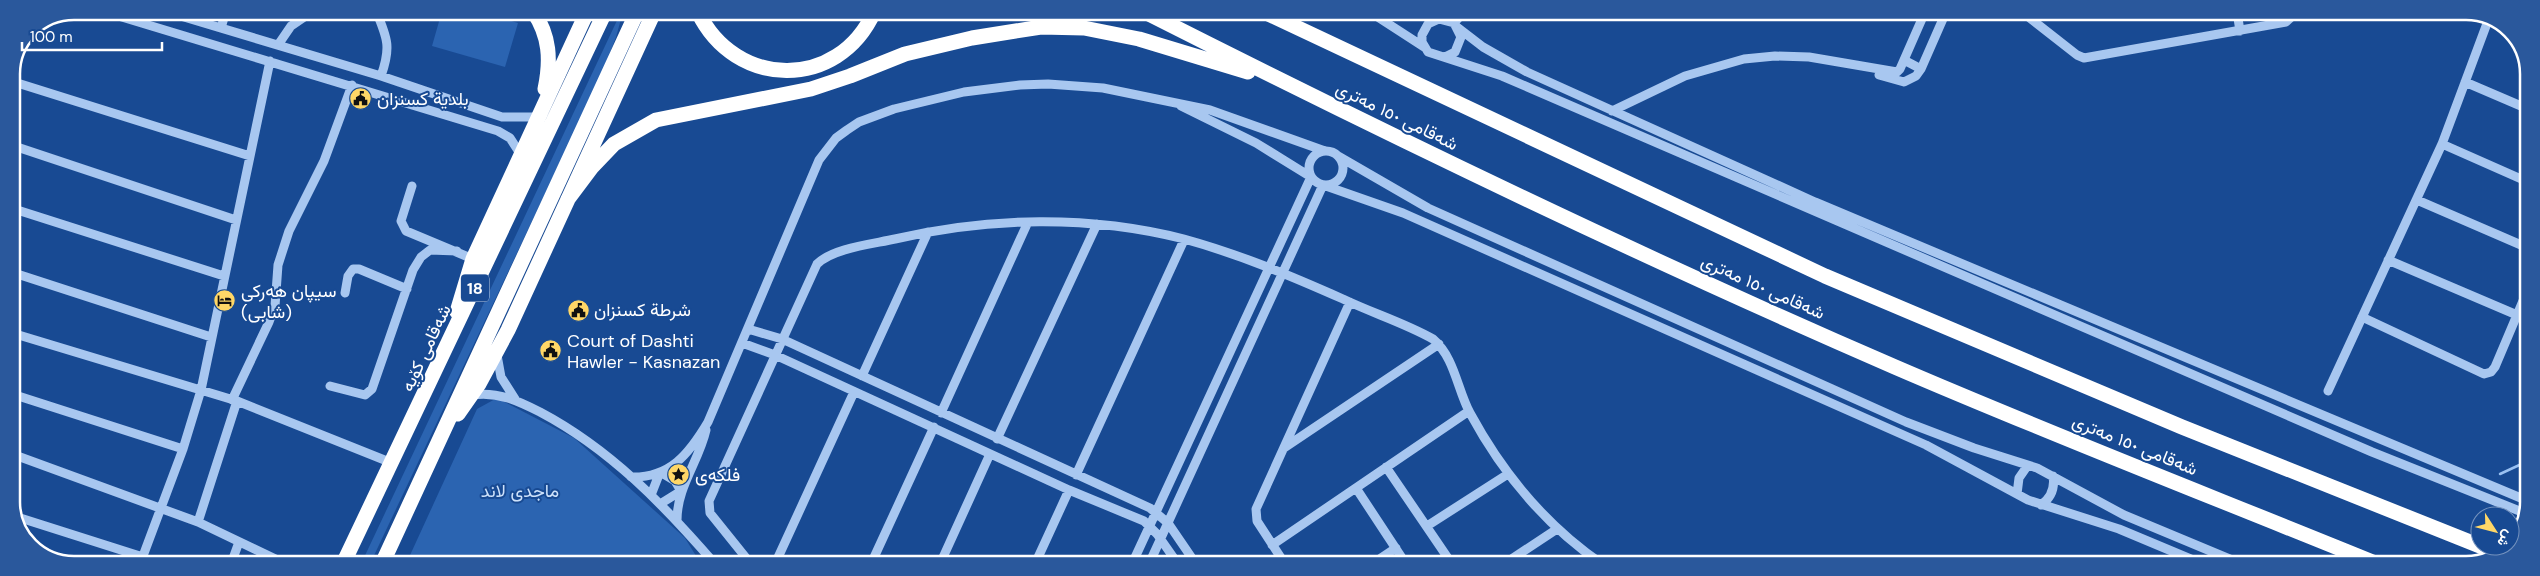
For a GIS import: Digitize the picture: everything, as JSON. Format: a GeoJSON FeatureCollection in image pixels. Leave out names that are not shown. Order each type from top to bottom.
{"type":"FeatureCollection","features":[{"type":"Feature","properties":{"kind":"highway"},"geometry":{"type":"LineString","coordinates":[[537,20],[545,34],[549,54],[548,74],[539,115]]}},
{"type":"Feature","properties":{"kind":"highway"},"geometry":{"type":"LineString","coordinates":[[451,339],[460,296],[473,259],[583,20]]}},
{"type":"Feature","properties":{"kind":"highway","name":"شەقامی کۆیە"},"geometry":{"type":"LineString","coordinates":[[347,556],[601,20]]}},
{"type":"Feature","properties":{"kind":"highway","name":"18"},"geometry":{"type":"LineString","coordinates":[[386,556],[633,20]]}},
{"type":"Feature","properties":{"kind":"highway"},"geometry":{"type":"LineString","coordinates":[[440,438],[472,395],[498,350],[650,20]]}},
{"type":"Feature","properties":{"kind":"highway"},"geometry":{"type":"LineString","coordinates":[[703,20],[710,33],[728,50],[761,67],[784,70],[816,66],[836,58],[858,38],[869,20]]}},
{"type":"Feature","properties":{"kind":"highway","name":"شەقامی ١٥٠ مەتری"},"geometry":{"type":"LineString","coordinates":[[1161,20],[1288,84],[1632,250],[1897,368],[2358,556]]}},
{"type":"Feature","properties":{"kind":"highway","name":"شەقامی ١٥٠ مەتری"},"geometry":{"type":"LineString","coordinates":[[1280,20],[1825,276],[2182,427],[2470,542]]}},
{"type":"Feature","properties":{"kind":"highway"},"geometry":{"type":"LineString","coordinates":[[1289,20],[1309,34]]}},
{"type":"Feature","properties":{"kind":"highway"},"geometry":{"type":"LineString","coordinates":[[568,199],[592,167],[614,144],[656,120],[804,90],[850,76],[906,54],[972,38],[1041,27],[1084,28],[1139,39],[1288,84]]}},
{"type":"Feature","properties":{"kind":"street"},"geometry":{"type":"LineString","coordinates":[[132,20],[352,85],[504,134],[515,143],[521,155]]}},
{"type":"Feature","properties":{"kind":"street"},"geometry":{"type":"LineString","coordinates":[[194,20],[381,76],[502,117],[539,115]]}},
{"type":"Feature","properties":{"kind":"street"},"geometry":{"type":"LineString","coordinates":[[221,28],[223,20]]}},
{"type":"Feature","properties":{"kind":"street"},"geometry":{"type":"LineString","coordinates":[[278,45],[291,26],[300,20]]}},
{"type":"Feature","properties":{"kind":"street"},"geometry":{"type":"LineString","coordinates":[[380,20],[388,41],[388,52],[381,76]]}},
{"type":"Feature","properties":{"kind":"street"},"geometry":{"type":"LineString","coordinates":[[1382,20],[1424,47],[1433,56],[1445,57],[1502,76],[2362,448],[2519,511]]}},
{"type":"Feature","properties":{"kind":"street"},"geometry":{"type":"LineString","coordinates":[[1424,47],[1422,35],[1424,29],[1433,20]]}},
{"type":"Feature","properties":{"kind":"street"},"geometry":{"type":"LineString","coordinates":[[1448,20],[1512,65],[1815,202],[2520,498]]}},
{"type":"Feature","properties":{"kind":"street"},"geometry":{"type":"LineString","coordinates":[[1445,57],[1455,52],[1460,42],[1456,25],[1459,20]]}},
{"type":"Feature","properties":{"kind":"street"},"geometry":{"type":"LineString","coordinates":[[1612,111],[1685,76],[1744,59],[1775,56],[1842,61],[1890,72],[1900,69],[1922,20]]}},
{"type":"Feature","properties":{"kind":"street"},"geometry":{"type":"LineString","coordinates":[[1842,61],[1898,81],[1910,80],[1920,69],[1942,20]]}},
{"type":"Feature","properties":{"kind":"street"},"geometry":{"type":"LineString","coordinates":[[2032,20],[2076,55],[2084,58],[2286,22],[2288,20]]}},
{"type":"Feature","properties":{"kind":"street"},"geometry":{"type":"LineString","coordinates":[[2238,20],[2240,30]]}},
{"type":"Feature","properties":{"kind":"street"},"geometry":{"type":"LineString","coordinates":[[2328,391],[2442,144],[2489,25]]}},
{"type":"Feature","properties":{"kind":"street"},"geometry":{"type":"LineString","coordinates":[[1904,60],[1920,69]]}},
{"type":"Feature","properties":{"kind":"street"},"geometry":{"type":"LineString","coordinates":[[144,556],[183,449],[201,390],[270,61]]}},
{"type":"Feature","properties":{"kind":"street"},"geometry":{"type":"LineString","coordinates":[[2465,82],[2520,106]]}},
{"type":"Feature","properties":{"kind":"street"},"geometry":{"type":"LineString","coordinates":[[20,84],[250,156]]}},
{"type":"Feature","properties":{"kind":"street"},"geometry":{"type":"LineString","coordinates":[[198,522],[235,401],[270,322],[275,306],[278,265],[290,231],[324,161],[352,85]]}},
{"type":"Feature","properties":{"kind":"street"},"geometry":{"type":"LineString","coordinates":[[677,520],[681,491],[698,457],[708,422],[819,160],[836,138],[858,122],[894,109],[940,96],[1020,85],[1103,88],[1221,113],[1338,156],[1428,208],[1888,414],[1951,440],[2028,465],[2053,476],[2148,526],[2222,556]]}},
{"type":"Feature","properties":{"kind":"street"},"geometry":{"type":"LineString","coordinates":[[1177,104],[1249,139],[1323,185],[1403,213],[1926,445],[2040,505],[2119,529],[2184,556]]}},
{"type":"Feature","properties":{"kind":"street"},"geometry":{"type":"LineString","coordinates":[[2442,144],[2520,178]]}},
{"type":"Feature","properties":{"kind":"street"},"geometry":{"type":"LineString","coordinates":[[20,148],[236,220]]}},
{"type":"Feature","properties":{"kind":"street"},"geometry":{"type":"LineString","coordinates":[[1136,556],[1311,177],[1309,167],[1312,158],[1325,151]]}},
{"type":"Feature","properties":{"kind":"street"},"geometry":{"type":"LineString","coordinates":[[1323,185],[1334,183],[1341,176],[1342,165],[1338,156]]}},
{"type":"Feature","properties":{"kind":"street"},"geometry":{"type":"LineString","coordinates":[[1153,556],[1323,185]]}},
{"type":"Feature","properties":{"kind":"street"},"geometry":{"type":"LineString","coordinates":[[412,186],[401,221],[403,228],[409,234],[473,259]]}},
{"type":"Feature","properties":{"kind":"street"},"geometry":{"type":"LineString","coordinates":[[2417,200],[2520,245]]}},
{"type":"Feature","properties":{"kind":"street"},"geometry":{"type":"LineString","coordinates":[[20,211],[224,276]]}},
{"type":"Feature","properties":{"kind":"street"},"geometry":{"type":"LineString","coordinates":[[941,413],[1028,222]]}},
{"type":"Feature","properties":{"kind":"street"},"geometry":{"type":"LineString","coordinates":[[745,556],[710,513],[708,504],[814,268],[824,258],[832,254],[928,232],[1028,222],[1097,224],[1184,240],[1269,267],[1426,335],[1439,344],[1448,358],[1469,411],[1508,474],[1557,529],[1592,556]]}},
{"type":"Feature","properties":{"kind":"street"},"geometry":{"type":"LineString","coordinates":[[997,438],[1097,224]]}},
{"type":"Feature","properties":{"kind":"street"},"geometry":{"type":"LineString","coordinates":[[862,376],[928,232]]}},
{"type":"Feature","properties":{"kind":"street"},"geometry":{"type":"LineString","coordinates":[[1076,475],[1184,240]]}},
{"type":"Feature","properties":{"kind":"street"},"geometry":{"type":"LineString","coordinates":[[330,386],[365,395],[372,389],[413,270],[421,257],[430,250],[456,251]]}},
{"type":"Feature","properties":{"kind":"street"},"geometry":{"type":"LineString","coordinates":[[2388,260],[2517,315]]}},
{"type":"Feature","properties":{"kind":"street"},"geometry":{"type":"LineString","coordinates":[[345,293],[348,276],[353,269],[359,269],[406,289]]}},
{"type":"Feature","properties":{"kind":"street"},"geometry":{"type":"LineString","coordinates":[[20,275],[212,337]]}},
{"type":"Feature","properties":{"kind":"street"},"geometry":{"type":"LineString","coordinates":[[1280,556],[1257,521],[1256,513],[1350,302]]}},
{"type":"Feature","properties":{"kind":"street"},"geometry":{"type":"LineString","coordinates":[[2362,317],[2484,374],[2491,372],[2495,367],[2520,308]]}},
{"type":"Feature","properties":{"kind":"street"},"geometry":{"type":"LineString","coordinates":[[748,330],[782,339],[1156,512],[1168,523],[1191,556]]}},
{"type":"Feature","properties":{"kind":"street"},"geometry":{"type":"LineString","coordinates":[[20,335],[235,401],[392,463]]}},
{"type":"Feature","properties":{"kind":"street"},"geometry":{"type":"LineString","coordinates":[[742,343],[775,355],[1069,490],[1150,525],[1173,556]]}},
{"type":"Feature","properties":{"kind":"street"},"geometry":{"type":"LineString","coordinates":[[1284,448],[1439,344]]}},
{"type":"Feature","properties":{"kind":"street"},"geometry":{"type":"LineString","coordinates":[[498,350],[501,377],[516,400]]}},
{"type":"Feature","properties":{"kind":"street"},"geometry":{"type":"LineString","coordinates":[[779,556],[854,392]]}},
{"type":"Feature","properties":{"kind":"street"},"geometry":{"type":"LineString","coordinates":[[472,395],[494,394],[516,400],[582,436],[631,477],[677,520],[708,556]]}},
{"type":"Feature","properties":{"kind":"street"},"geometry":{"type":"LineString","coordinates":[[20,397],[183,449]]}},
{"type":"Feature","properties":{"kind":"street"},"geometry":{"type":"LineString","coordinates":[[1272,545],[1469,411]]}},
{"type":"Feature","properties":{"kind":"street"},"geometry":{"type":"LineString","coordinates":[[631,477],[672,468],[684,458],[708,422]]}},
{"type":"Feature","properties":{"kind":"street"},"geometry":{"type":"LineString","coordinates":[[875,556],[934,427]]}},
{"type":"Feature","properties":{"kind":"street"},"geometry":{"type":"LineString","coordinates":[[944,556],[990,454]]}},
{"type":"Feature","properties":{"kind":"street"},"geometry":{"type":"LineString","coordinates":[[20,457],[198,522],[269,556]]}},
{"type":"Feature","properties":{"kind":"street"},"geometry":{"type":"LineString","coordinates":[[2017,494],[2019,478],[2028,465]]}},
{"type":"Feature","properties":{"kind":"street"},"geometry":{"type":"LineString","coordinates":[[1386,467],[1447,556]]}},
{"type":"Feature","properties":{"kind":"street"},"geometry":{"type":"LineString","coordinates":[[660,472],[671,477],[681,491]]}},
{"type":"Feature","properties":{"kind":"street"},"geometry":{"type":"LineString","coordinates":[[650,495],[660,472]]}},
{"type":"Feature","properties":{"kind":"street"},"geometry":{"type":"LineString","coordinates":[[1427,526],[1508,474]]}},
{"type":"Feature","properties":{"kind":"street"},"geometry":{"type":"LineString","coordinates":[[2040,505],[2048,499],[2053,490],[2053,476]]}},
{"type":"Feature","properties":{"kind":"street"},"geometry":{"type":"LineString","coordinates":[[1356,488],[1401,556]]}},
{"type":"Feature","properties":{"kind":"street"},"geometry":{"type":"LineString","coordinates":[[1038,556],[1069,490]]}},
{"type":"Feature","properties":{"kind":"street"},"geometry":{"type":"LineString","coordinates":[[660,504],[681,491]]}},
{"type":"Feature","properties":{"kind":"street"},"geometry":{"type":"LineString","coordinates":[[23,519],[130,556]]}},
{"type":"Feature","properties":{"kind":"street"},"geometry":{"type":"LineString","coordinates":[[1516,556],[1557,529]]}},
{"type":"Feature","properties":{"kind":"street"},"geometry":{"type":"LineString","coordinates":[[234,556],[239,542]]}},
{"type":"Feature","properties":{"kind":"street"},"geometry":{"type":"LineString","coordinates":[[1384,556],[1396,548]]}},
{"type":"Feature","properties":{"kind":"green space"},"geometry":{"type":"Polygon","coordinates":[[[439,20],[508,20],[518,23],[505,67],[432,46],[439,20]]]}},
{"type":"Feature","properties":{"kind":"green space"},"geometry":{"type":"Polygon","coordinates":[[[617,20],[621,20],[603,71],[374,556],[365,556],[617,20]]]}},
{"type":"Feature","properties":{"kind":"green space","name":"ماجدی لاند"},"geometry":{"type":"Polygon","coordinates":[[[497,398],[574,438],[685,538],[696,556],[410,556],[477,409],[497,398]]]}},
{"type":"Feature","properties":{"kind":"waterway"},"geometry":{"type":"LineString","coordinates":[[2500,474],[2520,465]]}},
{"type":"Feature","properties":{"kind":"place","name":"بلدية كسنزان"},"geometry":{"type":"Point","coordinates":[361,99]}},
{"type":"Feature","properties":{"kind":"place","name":"سیپان هەرکی (شابی)"},"geometry":{"type":"Point","coordinates":[225,301]}},
{"type":"Feature","properties":{"kind":"place","name":"شرطة كسنزان"},"geometry":{"type":"Point","coordinates":[578,310]}},
{"type":"Feature","properties":{"kind":"place","name":"Court of Dashti Hawler - Kasnazan"},"geometry":{"type":"Point","coordinates":[551,351]}},
{"type":"Feature","properties":{"kind":"place","name":"فلکەی"},"geometry":{"type":"Point","coordinates":[679,475]}}]}
